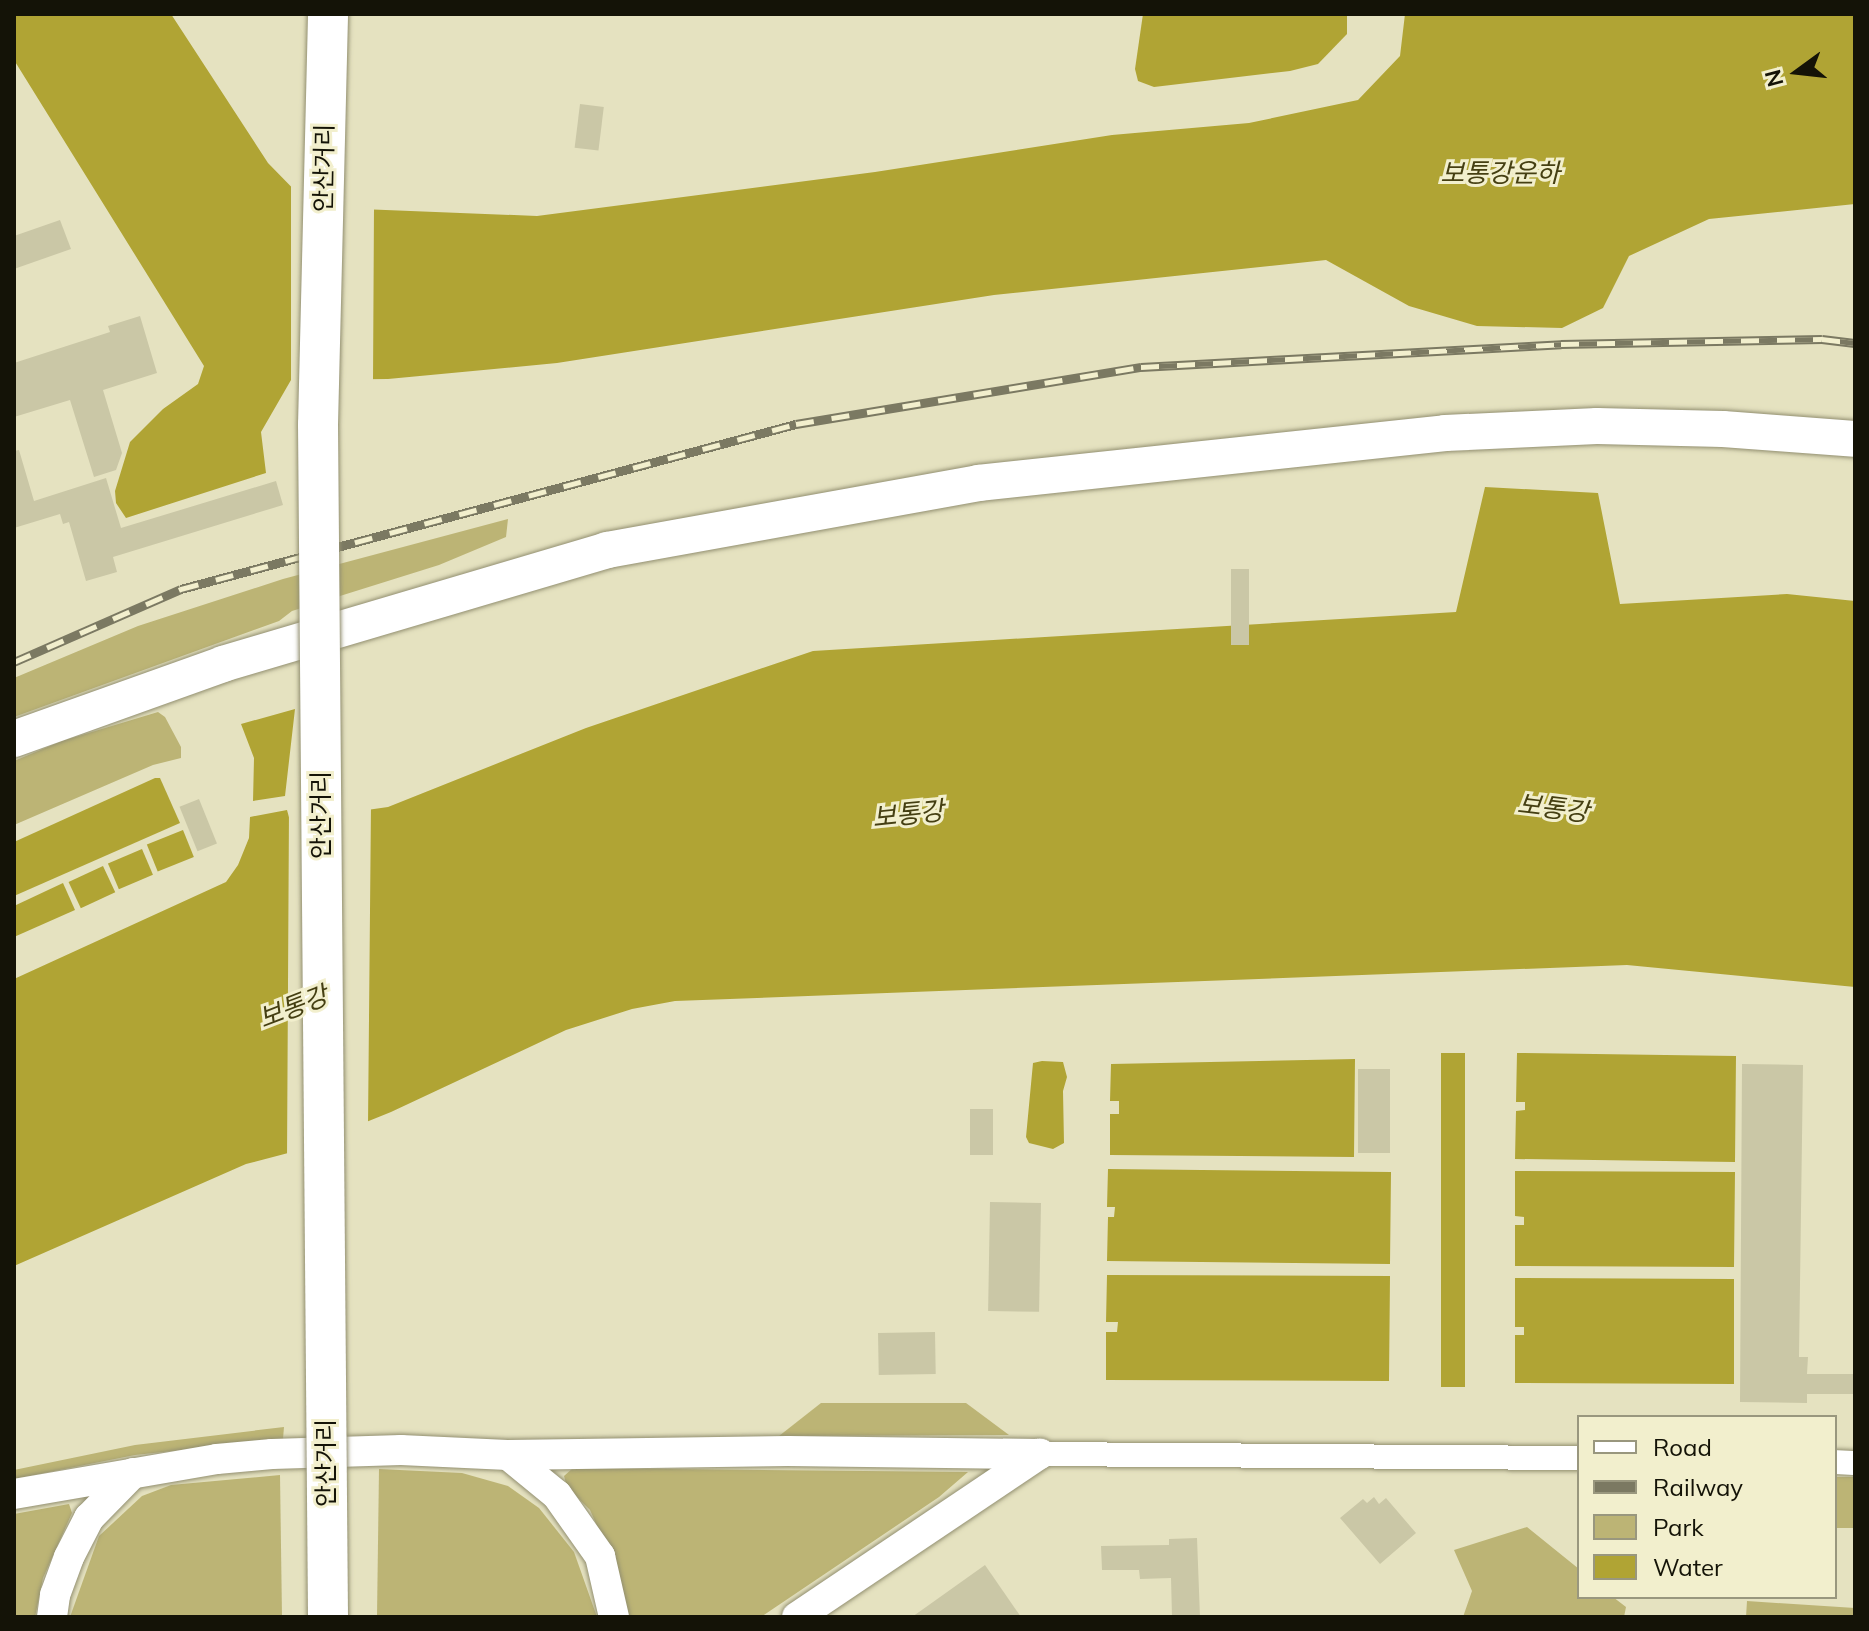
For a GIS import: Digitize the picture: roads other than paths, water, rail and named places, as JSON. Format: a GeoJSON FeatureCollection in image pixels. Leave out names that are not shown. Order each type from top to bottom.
{"type":"FeatureCollection","features":[{"type":"Feature","properties":{"kind":"main road","name":"안산거리"},"geometry":{"type":"LineString","coordinates":[[328,14],[318,425],[328,1617]]}},
{"type":"Feature","properties":{"kind":"main road"},"geometry":{"type":"LineString","coordinates":[[14,739],[223,664],[607,550],[978,483],[1476,432],[1597,426],[1723,429],[1855,439]]}},
{"type":"Feature","properties":{"kind":"street"},"geometry":{"type":"LineString","coordinates":[[14,1494],[133,1473],[272,1454],[401,1450],[508,1455],[788,1451],[1577,1458]]}},
{"type":"Feature","properties":{"kind":"street"},"geometry":{"type":"LineString","coordinates":[[797,1617],[1040,1454]]}},
{"type":"Feature","properties":{"kind":"street"},"geometry":{"type":"LineString","coordinates":[[508,1455],[557,1495],[600,1556],[614,1617]]}},
{"type":"Feature","properties":{"kind":"street"},"geometry":{"type":"LineString","coordinates":[[52,1617],[55,1595],[69,1557],[89,1518],[133,1473]]}},
{"type":"Feature","properties":{"kind":"water","name":"보통강운하"},"geometry":{"type":"Polygon","coordinates":[[[14,14],[171,14],[268,163],[311,207],[537,216],[875,172],[1112,135],[1249,123],[1358,100],[1400,56],[1405,14],[1855,14],[1855,204],[1709,219],[1629,256],[1603,308],[1562,328],[1477,326],[1409,306],[1326,260],[994,295],[557,363],[388,379],[291,380],[261,432],[266,473],[126,518],[116,503],[115,491],[130,442],[163,409],[198,384],[204,366],[14,60],[14,14]]]}},
{"type":"Feature","properties":{"kind":"water"},"geometry":{"type":"Polygon","coordinates":[[[1143,14],[1347,14],[1347,34],[1318,64],[1290,71],[1154,87],[1138,81],[1135,69],[1143,14]]]}},
{"type":"Feature","properties":{"kind":"water","name":"보통강"},"geometry":{"type":"Polygon","coordinates":[[[1485,487],[1598,493],[1620,604],[1787,594],[1855,601],[1855,987],[1627,965],[675,1001],[632,1009],[566,1030],[391,1112],[292,1152],[246,1164],[14,1266],[14,979],[226,882],[238,865],[249,838],[250,817],[287,810],[290,821],[388,807],[586,728],[813,651],[1456,612],[1485,487]]]}},
{"type":"Feature","properties":{"kind":"water"},"geometry":{"type":"Polygon","coordinates":[[[295,709],[285,796],[253,801],[254,758],[241,724],[295,709]]]}},
{"type":"Feature","properties":{"kind":"water"},"geometry":{"type":"Polygon","coordinates":[[[160,778],[180,823],[14,896],[14,842],[160,778]]]}},
{"type":"Feature","properties":{"kind":"water"},"geometry":{"type":"Polygon","coordinates":[[[183,830],[194,857],[158,871],[147,845],[183,830]]]}},
{"type":"Feature","properties":{"kind":"water"},"geometry":{"type":"Polygon","coordinates":[[[142,849],[153,875],[119,889],[108,863],[142,849]]]}},
{"type":"Feature","properties":{"kind":"water"},"geometry":{"type":"Polygon","coordinates":[[[103,866],[115,892],[81,908],[69,882],[103,866]]]}},
{"type":"Feature","properties":{"kind":"water"},"geometry":{"type":"Polygon","coordinates":[[[63,883],[75,910],[14,937],[14,906],[63,883]]]}},
{"type":"Feature","properties":{"kind":"water"},"geometry":{"type":"Polygon","coordinates":[[[1441,1053],[1465,1053],[1465,1387],[1441,1387],[1441,1053]]]}},
{"type":"Feature","properties":{"kind":"water"},"geometry":{"type":"Polygon","coordinates":[[[1517,1053],[1736,1056],[1735,1162],[1515,1159],[1516,1111],[1525,1110],[1525,1102],[1516,1102],[1517,1053]]]}},
{"type":"Feature","properties":{"kind":"water"},"geometry":{"type":"Polygon","coordinates":[[[1355,1059],[1354,1157],[1110,1155],[1110,1114],[1119,1114],[1119,1101],[1110,1101],[1111,1064],[1355,1059]]]}},
{"type":"Feature","properties":{"kind":"water"},"geometry":{"type":"Polygon","coordinates":[[[1063,1062],[1067,1077],[1063,1091],[1064,1143],[1053,1149],[1029,1143],[1026,1137],[1033,1063],[1063,1062]]]}},
{"type":"Feature","properties":{"kind":"water"},"geometry":{"type":"Polygon","coordinates":[[[1108,1169],[1391,1172],[1390,1264],[1107,1261],[1108,1217],[1114,1217],[1115,1207],[1107,1207],[1108,1169]]]}},
{"type":"Feature","properties":{"kind":"water"},"geometry":{"type":"Polygon","coordinates":[[[1515,1171],[1735,1172],[1734,1267],[1515,1266],[1515,1225],[1524,1225],[1524,1217],[1515,1216],[1515,1171]]]}},
{"type":"Feature","properties":{"kind":"water"},"geometry":{"type":"Polygon","coordinates":[[[1107,1275],[1390,1276],[1389,1381],[1106,1380],[1106,1332],[1117,1332],[1118,1322],[1106,1322],[1107,1275]]]}},
{"type":"Feature","properties":{"kind":"water"},"geometry":{"type":"Polygon","coordinates":[[[1515,1278],[1734,1279],[1734,1384],[1515,1383],[1515,1335],[1524,1335],[1524,1327],[1515,1327],[1515,1278]]]}},
{"type":"Feature","properties":{"kind":"railway"},"geometry":{"type":"LineString","coordinates":[[14,662],[181,589],[796,424],[1141,367],[1561,344],[1822,339],[1855,343]]}}]}
